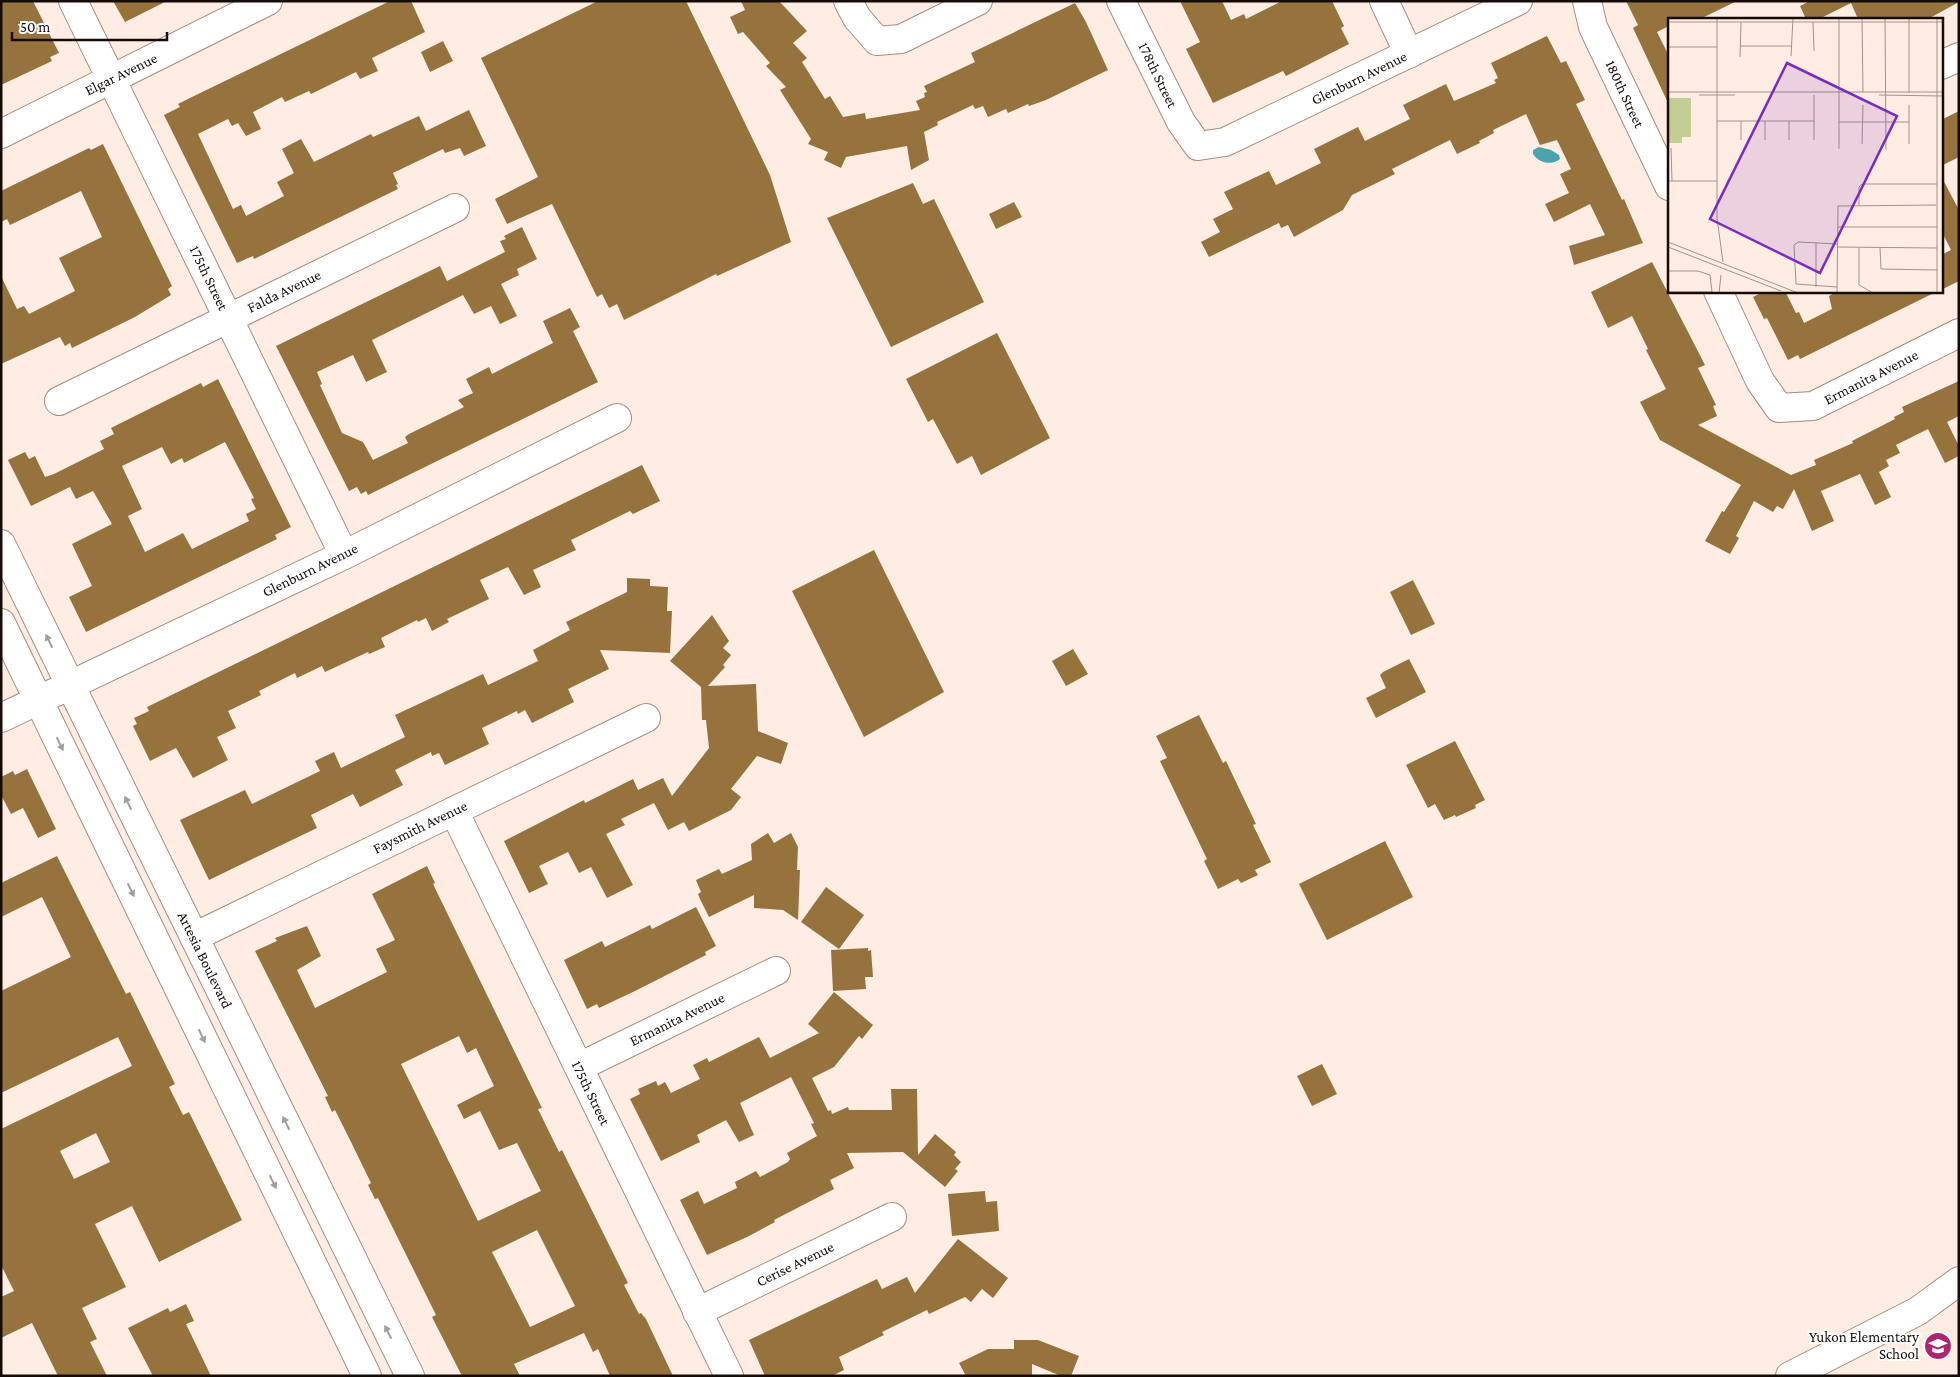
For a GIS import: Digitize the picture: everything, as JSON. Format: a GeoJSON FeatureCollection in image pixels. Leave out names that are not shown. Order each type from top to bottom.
{"type":"FeatureCollection","features":[{"type":"Feature","properties":{"kind":"street","name":"175th Street"},"geometry":{"type":"LineString","coordinates":[[73,1],[344,554]]}},
{"type":"Feature","properties":{"kind":"street","name":"Elgar Avenue"},"geometry":{"type":"LineString","coordinates":[[1,134],[268,1]]}},
{"type":"Feature","properties":{"kind":"street"},"geometry":{"type":"LineString","coordinates":[[848,1],[856,18],[877,41],[901,39],[978,1]]}},
{"type":"Feature","properties":{"kind":"street","name":"178th Street"},"geometry":{"type":"LineString","coordinates":[[1121,1],[1181,122],[1198,146]]}},
{"type":"Feature","properties":{"kind":"street"},"geometry":{"type":"LineString","coordinates":[[1384,1],[1409,54]]}},
{"type":"Feature","properties":{"kind":"street","name":"Glenburn Avenue"},"geometry":{"type":"LineString","coordinates":[[1198,146],[1225,142],[1518,1]]}},
{"type":"Feature","properties":{"kind":"street","name":"180th Street"},"geometry":{"type":"LineString","coordinates":[[1587,1],[1593,27],[1668,184]]}},
{"type":"Feature","properties":{"kind":"street"},"geometry":{"type":"LineString","coordinates":[[1942,65],[1959,57]]}},
{"type":"Feature","properties":{"kind":"street","name":"Falda Avenue"},"geometry":{"type":"LineString","coordinates":[[58,401],[455,208]]}},
{"type":"Feature","properties":{"kind":"street","name":"Ermanita Avenue"},"geometry":{"type":"LineString","coordinates":[[1718,292],[1760,381],[1780,408],[1813,406],[1959,333]]}},
{"type":"Feature","properties":{"kind":"street","name":"Glenburn Avenue"},"geometry":{"type":"LineString","coordinates":[[1,718],[344,554],[617,418]]}},
{"type":"Feature","properties":{"kind":"street","name":"Artesia Boulevard"},"geometry":{"type":"LineString","coordinates":[[1,544],[410,1376]]}},
{"type":"Feature","properties":{"kind":"street"},"geometry":{"type":"LineString","coordinates":[[1,623],[367,1376]]}},
{"type":"Feature","properties":{"kind":"street","name":"Faysmith Avenue"},"geometry":{"type":"LineString","coordinates":[[194,937],[646,718]]}},
{"type":"Feature","properties":{"kind":"street","name":"175th Street"},"geometry":{"type":"LineString","coordinates":[[454,811],[729,1376]]}},
{"type":"Feature","properties":{"kind":"street","name":"Ermanita Avenue"},"geometry":{"type":"LineString","coordinates":[[578,1067],[776,971]]}},
{"type":"Feature","properties":{"kind":"street","name":"Cerise Avenue"},"geometry":{"type":"LineString","coordinates":[[698,1312],[892,1217]]}},
{"type":"Feature","properties":{"kind":"street"},"geometry":{"type":"LineString","coordinates":[[1790,1376],[1918,1311],[1959,1281]]}},
{"type":"Feature","properties":{"kind":"water"},"geometry":{"type":"Polygon","coordinates":[[[1539,147],[1551,150],[1559,155],[1560,159],[1549,163],[1538,160],[1533,154],[1533,150],[1539,147]]]}},
{"type":"Feature","properties":{"kind":"building"},"geometry":{"type":"Polygon","coordinates":[[[1,1],[33,1],[59,53],[50,57],[52,61],[1,85],[1,1]]]}},
{"type":"Feature","properties":{"kind":"building"},"geometry":{"type":"Polygon","coordinates":[[[113,1],[167,1],[125,22],[113,1]]]}},
{"type":"Feature","properties":{"kind":"building"},"geometry":{"type":"Polygon","coordinates":[[[390,1],[411,1],[425,32],[372,58],[378,71],[360,79],[356,72],[311,94],[309,91],[285,102],[282,97],[253,112],[261,129],[246,136],[238,123],[232,126],[228,119],[198,134],[233,209],[241,205],[246,216],[284,196],[277,182],[294,173],[282,149],[301,139],[314,162],[371,134],[373,137],[419,116],[426,131],[469,110],[486,146],[464,156],[460,148],[445,153],[443,149],[393,173],[398,189],[254,259],[253,256],[237,263],[164,115],[180,107],[178,104],[390,1]]]}},
{"type":"Feature","properties":{"kind":"building"},"geometry":{"type":"Polygon","coordinates":[[[598,1],[686,1],[770,175],[791,242],[717,276],[716,274],[624,320],[617,304],[609,308],[602,294],[597,297],[552,204],[507,224],[495,199],[538,177],[481,58],[598,1]]]}},
{"type":"Feature","properties":{"kind":"building"},"geometry":{"type":"Polygon","coordinates":[[[741,1],[779,1],[807,31],[793,43],[807,58],[802,62],[825,99],[830,96],[843,117],[865,113],[866,119],[920,110],[916,101],[925,97],[924,93],[927,92],[924,86],[975,62],[971,53],[1075,3],[1108,70],[1046,100],[1029,106],[1028,104],[1008,113],[1006,109],[988,117],[983,106],[975,109],[973,105],[937,122],[938,125],[924,132],[929,160],[911,170],[907,146],[846,157],[841,168],[824,160],[828,152],[808,144],[811,139],[780,90],[786,87],[766,66],[770,63],[743,32],[738,34],[730,17],[745,10],[741,1]]]}},
{"type":"Feature","properties":{"kind":"building"},"geometry":{"type":"Polygon","coordinates":[[[1180,1],[1222,1],[1231,20],[1244,14],[1246,19],[1282,1],[1332,1],[1344,26],[1341,28],[1349,44],[1286,76],[1283,71],[1213,103],[1186,49],[1200,42],[1180,1]]]}},
{"type":"Feature","properties":{"kind":"building"},"geometry":{"type":"Polygon","coordinates":[[[1626,1],[1737,1],[1702,18],[1668,18],[1668,26],[1657,32],[1668,54],[1668,103],[1633,28],[1638,25],[1626,1]]]}},
{"type":"Feature","properties":{"kind":"building"},"geometry":{"type":"Polygon","coordinates":[[[1810,1],[1959,1],[1930,18],[1858,18],[1851,3],[1821,18],[1806,18],[1800,6],[1810,1]]]}},
{"type":"Feature","properties":{"kind":"building"},"geometry":{"type":"Polygon","coordinates":[[[1547,36],[1561,63],[1566,61],[1585,100],[1576,104],[1622,200],[1624,199],[1643,243],[1574,265],[1569,246],[1605,235],[1590,204],[1554,222],[1545,204],[1569,193],[1560,174],[1571,169],[1557,140],[1540,145],[1526,114],[1493,130],[1494,133],[1479,141],[1480,143],[1457,154],[1450,140],[1392,169],[1395,174],[1352,195],[1343,210],[1294,237],[1288,225],[1281,228],[1279,223],[1209,257],[1201,242],[1220,232],[1213,219],[1233,209],[1224,192],[1269,171],[1276,185],[1321,163],[1314,149],[1358,127],[1365,141],[1410,119],[1403,105],[1446,84],[1454,101],[1496,83],[1494,80],[1498,78],[1491,63],[1547,36]]]}},
{"type":"Feature","properties":{"kind":"building"},"geometry":{"type":"Polygon","coordinates":[[[443,41],[453,61],[430,72],[421,52],[443,41]]]}},
{"type":"Feature","properties":{"kind":"building"},"geometry":{"type":"Polygon","coordinates":[[[1959,111],[1959,157],[1942,166],[1942,120],[1959,111]]]}},
{"type":"Feature","properties":{"kind":"building"},"geometry":{"type":"Polygon","coordinates":[[[103,144],[172,286],[168,289],[171,295],[135,317],[72,348],[70,343],[65,346],[60,337],[1,364],[1,276],[17,309],[24,306],[29,314],[75,291],[59,258],[102,237],[81,191],[10,225],[7,219],[1,222],[1,191],[89,148],[91,150],[103,144]]]}},
{"type":"Feature","properties":{"kind":"building"},"geometry":{"type":"Polygon","coordinates":[[[1942,178],[1959,210],[1959,281],[1942,290],[1942,254],[1951,250],[1942,232],[1942,178]]]}},
{"type":"Feature","properties":{"kind":"building"},"geometry":{"type":"Polygon","coordinates":[[[913,183],[923,204],[934,199],[984,302],[891,347],[827,218],[913,183]]]}},
{"type":"Feature","properties":{"kind":"building"},"geometry":{"type":"Polygon","coordinates":[[[1014,202],[1022,217],[996,229],[989,214],[1014,202]]]}},
{"type":"Feature","properties":{"kind":"building"},"geometry":{"type":"Polygon","coordinates":[[[522,227],[537,259],[517,269],[519,275],[501,284],[517,316],[500,324],[491,306],[474,314],[463,295],[372,340],[387,372],[366,382],[353,355],[317,372],[322,384],[320,385],[342,433],[363,442],[373,460],[408,443],[405,437],[409,434],[464,407],[458,400],[473,393],[466,379],[489,367],[492,374],[553,343],[543,321],[570,308],[580,327],[573,331],[598,382],[368,495],[366,491],[361,494],[357,487],[349,491],[276,346],[440,266],[447,281],[505,252],[500,241],[506,239],[504,236],[522,227]]]}},
{"type":"Feature","properties":{"kind":"building"},"geometry":{"type":"Polygon","coordinates":[[[1652,262],[1705,365],[1698,368],[1716,405],[1713,406],[1717,416],[1698,425],[1791,475],[1816,465],[1814,460],[1853,443],[1852,441],[1895,419],[1894,417],[1904,412],[1902,407],[1959,381],[1959,416],[1947,422],[1959,446],[1959,456],[1945,463],[1928,429],[1896,445],[1900,453],[1886,460],[1889,466],[1879,472],[1891,497],[1875,505],[1860,474],[1821,491],[1834,521],[1812,531],[1794,489],[1783,509],[1777,506],[1773,512],[1754,501],[1736,536],[1739,538],[1730,554],[1705,541],[1722,511],[1724,512],[1741,485],[1660,440],[1640,402],[1666,389],[1646,350],[1648,349],[1632,316],[1608,328],[1591,292],[1652,262]]]}},
{"type":"Feature","properties":{"kind":"building"},"geometry":{"type":"Polygon","coordinates":[[[1763,292],[1786,292],[1796,313],[1799,312],[1804,323],[1832,309],[1829,296],[1836,292],[1936,292],[1800,359],[1798,355],[1788,360],[1767,318],[1764,319],[1753,297],[1763,292]]]}},
{"type":"Feature","properties":{"kind":"building"},"geometry":{"type":"Polygon","coordinates":[[[997,333],[1050,438],[981,475],[972,456],[957,464],[933,419],[928,422],[906,379],[997,333]]]}},
{"type":"Feature","properties":{"kind":"building"},"geometry":{"type":"Polygon","coordinates":[[[218,379],[291,527],[275,535],[277,539],[86,632],[69,597],[92,586],[72,544],[112,524],[93,491],[76,499],[70,487],[31,506],[8,460],[25,452],[29,459],[35,456],[45,477],[54,474],[104,449],[100,441],[114,434],[111,428],[201,383],[203,387],[218,379]],[[225,442],[184,463],[182,458],[171,464],[162,447],[122,466],[142,509],[128,516],[145,552],[183,533],[192,549],[249,521],[246,514],[256,509],[251,499],[254,498],[225,442]]]}},
{"type":"Feature","properties":{"kind":"building"},"geometry":{"type":"Polygon","coordinates":[[[642,465],[660,501],[633,514],[630,511],[571,540],[576,550],[533,570],[541,587],[524,595],[508,567],[480,580],[489,599],[447,619],[449,622],[432,631],[426,618],[418,622],[417,620],[381,638],[385,647],[369,654],[368,652],[325,672],[322,666],[297,678],[295,673],[259,691],[261,695],[228,711],[236,728],[217,737],[228,760],[193,778],[176,748],[150,761],[133,726],[137,724],[134,718],[149,711],[147,707],[642,465]]]}},
{"type":"Feature","properties":{"kind":"building"},"geometry":{"type":"Polygon","coordinates":[[[874,550],[944,692],[864,737],[792,591],[874,550]]]}},
{"type":"Feature","properties":{"kind":"building"},"geometry":{"type":"Polygon","coordinates":[[[627,578],[650,579],[650,586],[668,587],[667,611],[672,611],[670,653],[600,650],[609,669],[568,689],[574,702],[532,723],[525,710],[518,714],[517,711],[482,728],[489,744],[445,765],[439,753],[432,756],[431,752],[395,770],[403,785],[360,807],[353,794],[311,815],[317,828],[209,880],[180,820],[245,790],[252,804],[320,771],[315,761],[334,752],[341,768],[405,737],[395,715],[483,674],[488,685],[538,661],[533,650],[570,630],[566,622],[627,592],[627,578]]]}},
{"type":"Feature","properties":{"kind":"building"},"geometry":{"type":"Polygon","coordinates":[[[1413,580],[1435,624],[1411,635],[1390,592],[1413,580]]]}},
{"type":"Feature","properties":{"kind":"building"},"geometry":{"type":"Polygon","coordinates":[[[712,615],[729,641],[723,648],[731,655],[723,665],[725,667],[708,686],[756,684],[758,731],[788,743],[781,764],[757,756],[731,789],[741,797],[731,810],[689,831],[684,822],[668,830],[654,803],[621,819],[625,825],[606,834],[633,885],[607,898],[591,867],[579,873],[568,852],[539,866],[548,884],[529,893],[504,841],[584,800],[585,803],[633,779],[638,790],[663,778],[672,796],[709,748],[706,720],[702,720],[701,687],[670,661],[712,615]]]}},
{"type":"Feature","properties":{"kind":"building"},"geometry":{"type":"Polygon","coordinates":[[[1073,649],[1088,674],[1066,686],[1052,661],[1073,649]]]}},
{"type":"Feature","properties":{"kind":"building"},"geometry":{"type":"Polygon","coordinates":[[[1409,659],[1426,692],[1376,718],[1366,698],[1386,688],[1380,675],[1383,672],[1409,659]]]}},
{"type":"Feature","properties":{"kind":"building"},"geometry":{"type":"Polygon","coordinates":[[[1199,715],[1223,763],[1226,761],[1256,824],[1253,825],[1271,862],[1255,870],[1258,875],[1241,883],[1238,879],[1218,889],[1204,861],[1207,859],[1160,761],[1167,758],[1156,736],[1199,715]]]}},
{"type":"Feature","properties":{"kind":"building"},"geometry":{"type":"Polygon","coordinates":[[[1455,741],[1485,800],[1475,805],[1476,808],[1444,820],[1435,804],[1428,808],[1406,765],[1455,741]]]}},
{"type":"Feature","properties":{"kind":"building"},"geometry":{"type":"Polygon","coordinates":[[[27,769],[56,829],[38,838],[23,808],[11,814],[1,795],[1,777],[13,771],[15,775],[27,769]]]}},
{"type":"Feature","properties":{"kind":"building"},"geometry":{"type":"Polygon","coordinates":[[[768,833],[774,843],[791,833],[798,847],[797,870],[800,870],[798,920],[783,910],[754,908],[754,895],[709,917],[698,894],[701,892],[696,880],[719,869],[722,874],[752,860],[751,844],[768,833]]]}},
{"type":"Feature","properties":{"kind":"building"},"geometry":{"type":"Polygon","coordinates":[[[1385,841],[1413,897],[1327,940],[1299,884],[1385,841]]]}},
{"type":"Feature","properties":{"kind":"building"},"geometry":{"type":"Polygon","coordinates":[[[57,856],[126,994],[130,992],[175,1084],[169,1087],[183,1115],[189,1112],[242,1220],[159,1262],[132,1206],[95,1224],[126,1287],[82,1308],[97,1339],[90,1342],[107,1376],[58,1376],[32,1323],[1,1338],[1,1297],[14,1291],[1,1265],[1,1129],[132,1066],[118,1037],[1,1093],[1,991],[71,957],[42,897],[1,917],[1,883],[57,856]],[[96,1133],[60,1151],[74,1179],[110,1162],[96,1133]]]}},
{"type":"Feature","properties":{"kind":"building"},"geometry":{"type":"Polygon","coordinates":[[[427,866],[435,883],[433,884],[542,1108],[538,1109],[559,1152],[562,1150],[628,1283],[624,1285],[639,1314],[641,1313],[646,1319],[673,1376],[610,1376],[598,1349],[593,1352],[584,1333],[514,1364],[520,1376],[462,1376],[432,1317],[436,1315],[378,1198],[375,1199],[368,1185],[371,1183],[335,1110],[332,1112],[325,1097],[328,1096],[255,951],[277,941],[275,938],[307,926],[321,956],[297,970],[315,1008],[387,972],[376,949],[395,940],[372,894],[427,866]],[[459,1036],[401,1064],[478,1221],[541,1191],[517,1143],[499,1150],[480,1111],[464,1119],[457,1105],[494,1086],[476,1048],[467,1053],[459,1036]],[[537,1230],[492,1252],[530,1327],[575,1306],[537,1230]]]}},
{"type":"Feature","properties":{"kind":"building"},"geometry":{"type":"Polygon","coordinates":[[[826,887],[864,915],[839,949],[801,922],[826,887]]]}},
{"type":"Feature","properties":{"kind":"building"},"geometry":{"type":"Polygon","coordinates":[[[696,907],[716,946],[705,952],[706,955],[635,991],[599,1008],[597,1004],[587,1009],[564,960],[602,941],[605,947],[650,925],[652,929],[696,907]]]}},
{"type":"Feature","properties":{"kind":"building"},"geometry":{"type":"Polygon","coordinates":[[[868,948],[868,951],[871,950],[873,977],[865,977],[866,989],[833,991],[831,950],[868,948]]]}},
{"type":"Feature","properties":{"kind":"building"},"geometry":{"type":"Polygon","coordinates":[[[834,992],[873,1025],[862,1039],[859,1036],[834,1067],[812,1078],[828,1111],[831,1110],[832,1114],[848,1107],[849,1110],[892,1110],[891,1089],[917,1089],[918,1155],[935,1134],[956,1152],[954,1155],[961,1162],[955,1169],[958,1171],[945,1187],[903,1152],[847,1153],[854,1168],[830,1180],[834,1189],[774,1220],[775,1222],[747,1237],[707,1255],[680,1200],[698,1191],[704,1204],[737,1188],[735,1182],[756,1171],[760,1177],[788,1162],[790,1159],[787,1153],[817,1136],[811,1124],[814,1123],[791,1077],[740,1103],[754,1135],[739,1142],[726,1120],[697,1135],[700,1142],[661,1161],[630,1099],[640,1094],[638,1089],[656,1081],[658,1086],[665,1082],[671,1093],[700,1079],[693,1065],[707,1058],[709,1062],[759,1037],[770,1058],[819,1033],[808,1024],[834,992]]]}},
{"type":"Feature","properties":{"kind":"building"},"geometry":{"type":"Polygon","coordinates":[[[1322,1064],[1337,1094],[1312,1106],[1297,1076],[1322,1064]]]}},
{"type":"Feature","properties":{"kind":"building"},"geometry":{"type":"Polygon","coordinates":[[[985,1191],[986,1202],[997,1201],[999,1231],[952,1236],[948,1194],[985,1191]]]}},
{"type":"Feature","properties":{"kind":"building"},"geometry":{"type":"Polygon","coordinates":[[[958,1239],[1008,1278],[993,1298],[982,1289],[971,1302],[965,1297],[929,1314],[927,1310],[882,1332],[884,1335],[839,1357],[844,1370],[832,1376],[765,1376],[749,1340],[877,1279],[882,1289],[907,1277],[915,1293],[958,1239]]]}},
{"type":"Feature","properties":{"kind":"building"},"geometry":{"type":"Polygon","coordinates":[[[186,1304],[194,1321],[186,1324],[211,1376],[153,1376],[128,1328],[168,1308],[170,1312],[186,1304]]]}},
{"type":"Feature","properties":{"kind":"building"},"geometry":{"type":"Polygon","coordinates":[[[1014,1340],[1038,1340],[1079,1356],[1071,1376],[1061,1376],[1032,1364],[1032,1376],[966,1376],[959,1363],[988,1349],[1014,1349],[1014,1340]]]}},
{"type":"Feature","properties":{"kind":"place","name":"Yukon Elementary School"},"geometry":{"type":"Point","coordinates":[1938,1346]}}]}
